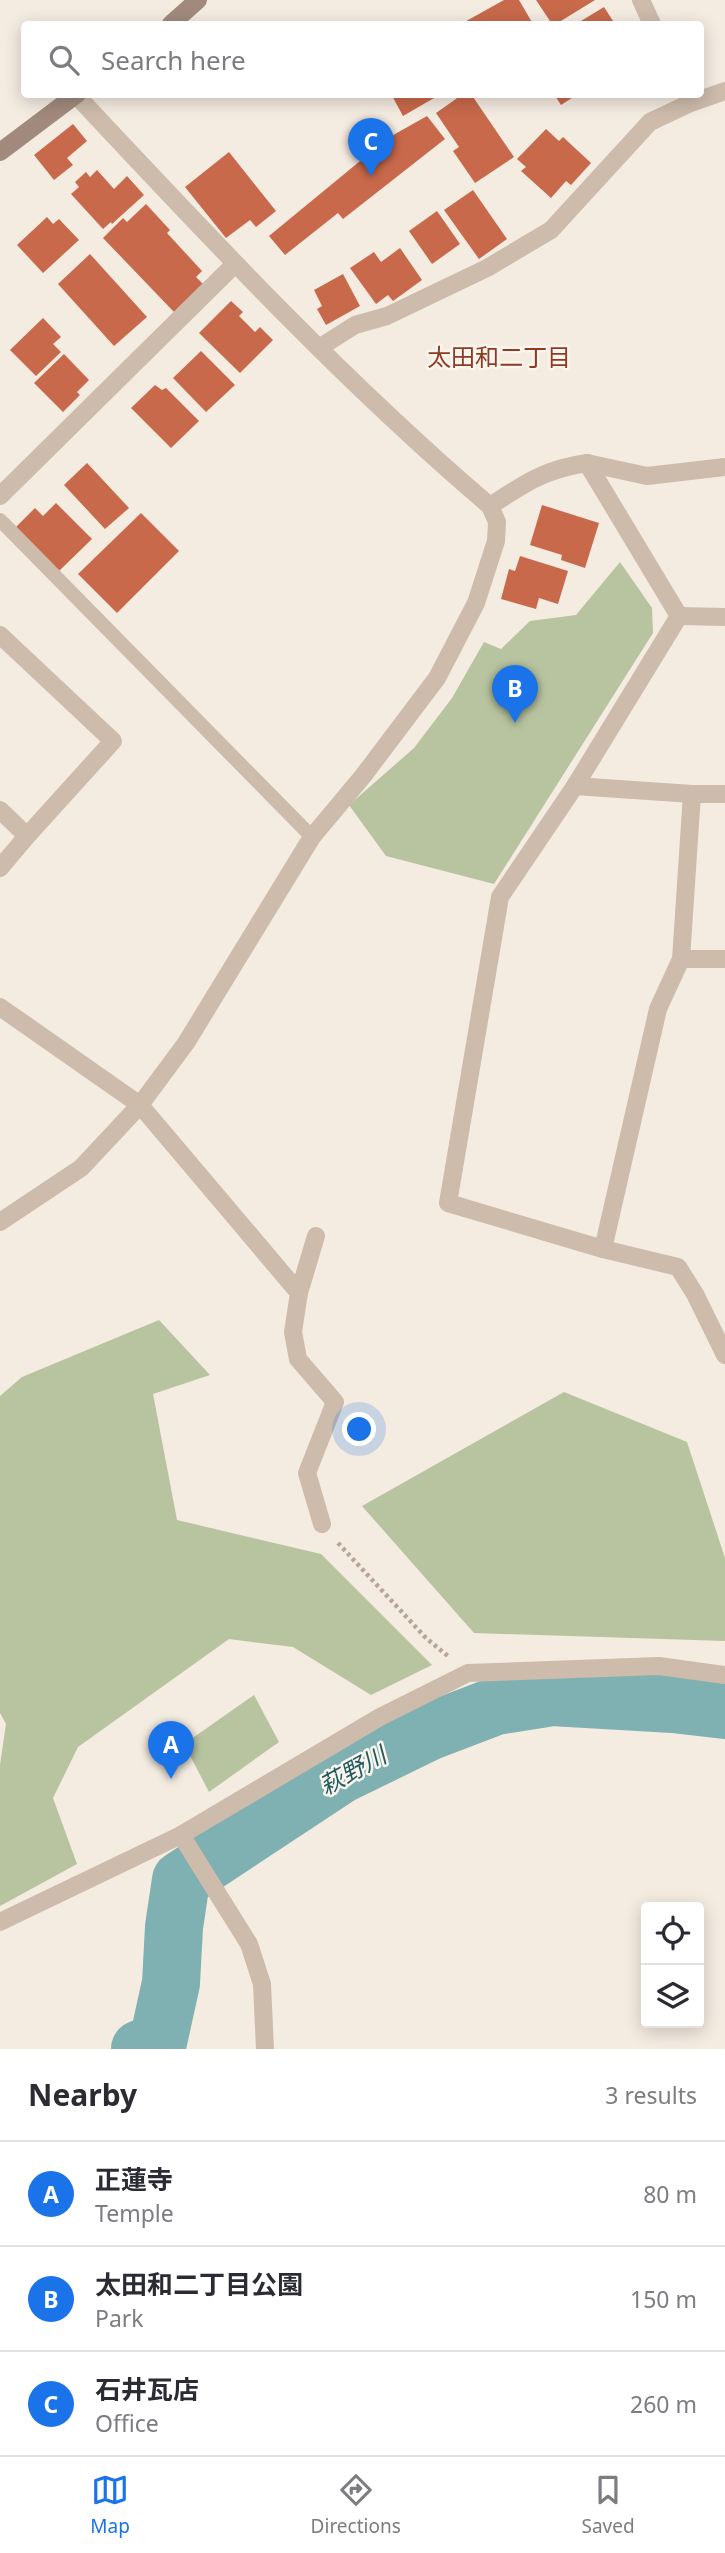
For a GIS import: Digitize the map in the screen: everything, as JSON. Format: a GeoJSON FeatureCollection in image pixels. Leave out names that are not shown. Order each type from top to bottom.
{"type":"FeatureCollection","features":[{"type":"Feature","properties":{"kind":"street"},"geometry":{"type":"LineString","coordinates":[[174,21],[198,0]]}},
{"type":"Feature","properties":{"kind":"street"},"geometry":{"type":"LineString","coordinates":[[641,0],[651,21]]}},
{"type":"Feature","properties":{"kind":"street"},"geometry":{"type":"LineString","coordinates":[[704,95],[725,91]]}},
{"type":"Feature","properties":{"kind":"street"},"geometry":{"type":"LineString","coordinates":[[0,152],[72,98]]}},
{"type":"Feature","properties":{"kind":"street"},"geometry":{"type":"LineString","coordinates":[[0,1222],[81,1168],[140,1105],[186,1043],[312,836],[363,776],[437,678],[476,603],[496,541],[497,522],[490,506],[447,470],[234,265],[79,98]]}},
{"type":"Feature","properties":{"kind":"street"},"geometry":{"type":"LineString","coordinates":[[319,348],[355,325],[387,316],[487,268],[551,230],[650,122],[685,99]]}},
{"type":"Feature","properties":{"kind":"street"},"geometry":{"type":"LineString","coordinates":[[0,496],[234,265]]}},
{"type":"Feature","properties":{"kind":"street"},"geometry":{"type":"LineString","coordinates":[[490,506],[534,477],[563,466],[587,463],[647,476],[725,467]]}},
{"type":"Feature","properties":{"kind":"street"},"geometry":{"type":"LineString","coordinates":[[587,463],[678,616]]}},
{"type":"Feature","properties":{"kind":"street"},"geometry":{"type":"LineString","coordinates":[[678,616],[725,617]]}},
{"type":"Feature","properties":{"kind":"street"},"geometry":{"type":"LineString","coordinates":[[678,616],[575,786],[500,897],[448,1203],[678,1267],[695,1294],[725,1355]]}},
{"type":"Feature","properties":{"kind":"street"},"geometry":{"type":"LineString","coordinates":[[0,635],[113,741],[0,868]]}},
{"type":"Feature","properties":{"kind":"street"},"geometry":{"type":"LineString","coordinates":[[575,786],[725,794]]}},
{"type":"Feature","properties":{"kind":"street"},"geometry":{"type":"LineString","coordinates":[[603,1248],[658,1009],[681,959],[692,794]]}},
{"type":"Feature","properties":{"kind":"street"},"geometry":{"type":"LineString","coordinates":[[0,810],[27,836]]}},
{"type":"Feature","properties":{"kind":"street"},"geometry":{"type":"LineString","coordinates":[[681,959],[725,959]]}},
{"type":"Feature","properties":{"kind":"street"},"geometry":{"type":"LineString","coordinates":[[0,1007],[140,1105],[299,1293]]}},
{"type":"Feature","properties":{"kind":"street"},"geometry":{"type":"LineString","coordinates":[[316,1236],[299,1293],[293,1332],[298,1359],[335,1402],[307,1473],[322,1524]]}},
{"type":"Feature","properties":{"kind":"street"},"geometry":{"type":"LineString","coordinates":[[0,1922],[181,1835],[380,1717],[468,1673],[659,1665],[725,1675]]}},
{"type":"Feature","properties":{"kind":"street"},"geometry":{"type":"LineString","coordinates":[[181,1835],[249,1944],[262,1984],[265,2049]]}},
{"type":"Feature","properties":{"kind":"lane"},"geometry":{"type":"LineString","coordinates":[[0,520],[312,836]]}},
{"type":"Feature","properties":{"kind":"path"},"geometry":{"type":"LineString","coordinates":[[322,1524],[426,1638],[468,1673]]}},
{"type":"Feature","properties":{"kind":"green space"},"geometry":{"type":"Polygon","coordinates":[[[620,562],[652,608],[653,633],[494,884],[386,856],[349,805],[414,748],[452,698],[484,642],[501,649],[530,621],[576,615],[620,562]]]}},
{"type":"Feature","properties":{"kind":"green space"},"geometry":{"type":"Polygon","coordinates":[[[159,1320],[210,1375],[153,1394],[177,1520],[321,1554],[432,1665],[371,1695],[293,1647],[229,1639],[78,1747],[53,1798],[77,1864],[0,1906],[0,1765],[6,1724],[0,1713],[0,1396],[22,1377],[159,1320]]]}},
{"type":"Feature","properties":{"kind":"green space"},"geometry":{"type":"Polygon","coordinates":[[[564,1392],[687,1442],[725,1558],[725,1641],[474,1633],[362,1506],[564,1392]]]}},
{"type":"Feature","properties":{"kind":"green space"},"geometry":{"type":"Polygon","coordinates":[[[254,1695],[279,1742],[209,1792],[184,1744],[254,1695]]]}},
{"type":"Feature","properties":{"kind":"building"},"geometry":{"type":"Polygon","coordinates":[[[504,0],[519,0],[531,21],[466,21],[504,0]]]}},
{"type":"Feature","properties":{"kind":"building"},"geometry":{"type":"Polygon","coordinates":[[[536,0],[595,0],[561,21],[550,21],[536,0]]]}},
{"type":"Feature","properties":{"kind":"building"},"geometry":{"type":"Polygon","coordinates":[[[604,7],[613,21],[581,21],[604,7]]]}},
{"type":"Feature","properties":{"kind":"building"},"geometry":{"type":"Polygon","coordinates":[[[393,98],[434,98],[403,116],[393,98]]]}},
{"type":"Feature","properties":{"kind":"building"},"geometry":{"type":"Polygon","coordinates":[[[457,98],[474,98],[514,157],[475,183],[453,151],[459,147],[436,113],[457,98]]]}},
{"type":"Feature","properties":{"kind":"building"},"geometry":{"type":"Polygon","coordinates":[[[557,98],[572,98],[561,105],[557,98]]]}},
{"type":"Feature","properties":{"kind":"building"},"geometry":{"type":"Polygon","coordinates":[[[427,116],[445,139],[343,219],[338,213],[285,255],[269,236],[388,138],[427,116]]]}},
{"type":"Feature","properties":{"kind":"building"},"geometry":{"type":"Polygon","coordinates":[[[73,124],[87,141],[67,158],[73,165],[54,180],[34,155],[73,124]]]}},
{"type":"Feature","properties":{"kind":"building"},"geometry":{"type":"Polygon","coordinates":[[[546,129],[559,141],[563,137],[591,163],[571,185],[566,181],[551,198],[521,171],[526,167],[517,159],[546,129]]]}},
{"type":"Feature","properties":{"kind":"building"},"geometry":{"type":"Polygon","coordinates":[[[229,152],[276,211],[256,227],[250,220],[226,238],[185,187],[229,152]]]}},
{"type":"Feature","properties":{"kind":"building"},"geometry":{"type":"Polygon","coordinates":[[[97,170],[114,189],[127,176],[144,195],[103,229],[71,194],[79,187],[75,182],[86,172],[90,177],[97,170]]]}},
{"type":"Feature","properties":{"kind":"building"},"geometry":{"type":"Polygon","coordinates":[[[473,190],[507,239],[479,259],[444,210],[473,190]]]}},
{"type":"Feature","properties":{"kind":"building"},"geometry":{"type":"Polygon","coordinates":[[[146,204],[170,230],[167,233],[202,271],[196,277],[203,284],[174,312],[103,238],[123,218],[127,222],[146,204]]]}},
{"type":"Feature","properties":{"kind":"building"},"geometry":{"type":"Polygon","coordinates":[[[437,211],[460,244],[432,264],[409,231],[437,211]]]}},
{"type":"Feature","properties":{"kind":"building"},"geometry":{"type":"Polygon","coordinates":[[[47,217],[53,224],[59,219],[79,240],[43,273],[17,245],[47,217]]]}},
{"type":"Feature","properties":{"kind":"building"},"geometry":{"type":"Polygon","coordinates":[[[400,248],[422,280],[393,301],[388,295],[376,304],[350,268],[374,252],[381,262],[400,248]]]}},
{"type":"Feature","properties":{"kind":"building"},"geometry":{"type":"Polygon","coordinates":[[[90,254],[147,317],[114,346],[58,284],[90,254]]]}},
{"type":"Feature","properties":{"kind":"building"},"geometry":{"type":"Polygon","coordinates":[[[343,274],[360,306],[326,325],[317,309],[322,306],[314,290],[343,274]]]}},
{"type":"Feature","properties":{"kind":"building"},"geometry":{"type":"Polygon","coordinates":[[[231,301],[243,312],[239,316],[255,332],[260,327],[273,340],[240,373],[199,333],[231,301]]]}},
{"type":"Feature","properties":{"kind":"building"},"geometry":{"type":"Polygon","coordinates":[[[43,318],[61,337],[53,344],[61,352],[36,376],[10,350],[43,318]]]}},
{"type":"Feature","properties":{"kind":"building"},"geometry":{"type":"Polygon","coordinates":[[[201,351],[235,385],[206,412],[173,378],[201,351]]]}},
{"type":"Feature","properties":{"kind":"building"},"geometry":{"type":"Polygon","coordinates":[[[64,354],[89,380],[77,392],[80,395],[63,412],[34,383],[64,354]]]}},
{"type":"Feature","properties":{"kind":"building"},"geometry":{"type":"Polygon","coordinates":[[[155,385],[162,390],[166,388],[199,421],[171,448],[131,408],[155,385]]]}},
{"type":"Feature","properties":{"kind":"building"},"geometry":{"type":"Polygon","coordinates":[[[87,463],[129,508],[105,529],[64,485],[87,463]]]}},
{"type":"Feature","properties":{"kind":"building"},"geometry":{"type":"Polygon","coordinates":[[[56,503],[92,539],[59,571],[16,527],[35,508],[43,516],[56,503]]]}},
{"type":"Feature","properties":{"kind":"building"},"geometry":{"type":"Polygon","coordinates":[[[542,505],[599,523],[585,568],[561,560],[562,555],[530,545],[542,505]]]}},
{"type":"Feature","properties":{"kind":"building"},"geometry":{"type":"Polygon","coordinates":[[[141,513],[179,551],[117,613],[78,574],[141,513]]]}},
{"type":"Feature","properties":{"kind":"building"},"geometry":{"type":"Polygon","coordinates":[[[520,556],[568,571],[558,604],[539,598],[536,609],[501,599],[509,569],[515,571],[520,556]]]}},
{"type":"Feature","properties":{"kind":"waterway","name":"萩野川"},"geometry":{"type":"LineString","coordinates":[[140,2049],[158,2042],[171,1983],[174,1927],[181,1880],[340,1775],[428,1732],[496,1706],[552,1697],[725,1710]]}},
{"type":"Feature","properties":{"kind":"place","name":"石井瓦店"},"geometry":{"type":"Point","coordinates":[371,176]}},
{"type":"Feature","properties":{"kind":"place","name":"太田和二丁目公園"},"geometry":{"type":"Point","coordinates":[515,723]}},
{"type":"Feature","properties":{"kind":"place","name":"正蓮寺"},"geometry":{"type":"Point","coordinates":[171,1779]}},
{"type":"Feature","properties":{"kind":"district","name":"太田和二丁目"},"geometry":{"type":"Point","coordinates":[499,358]}}]}
